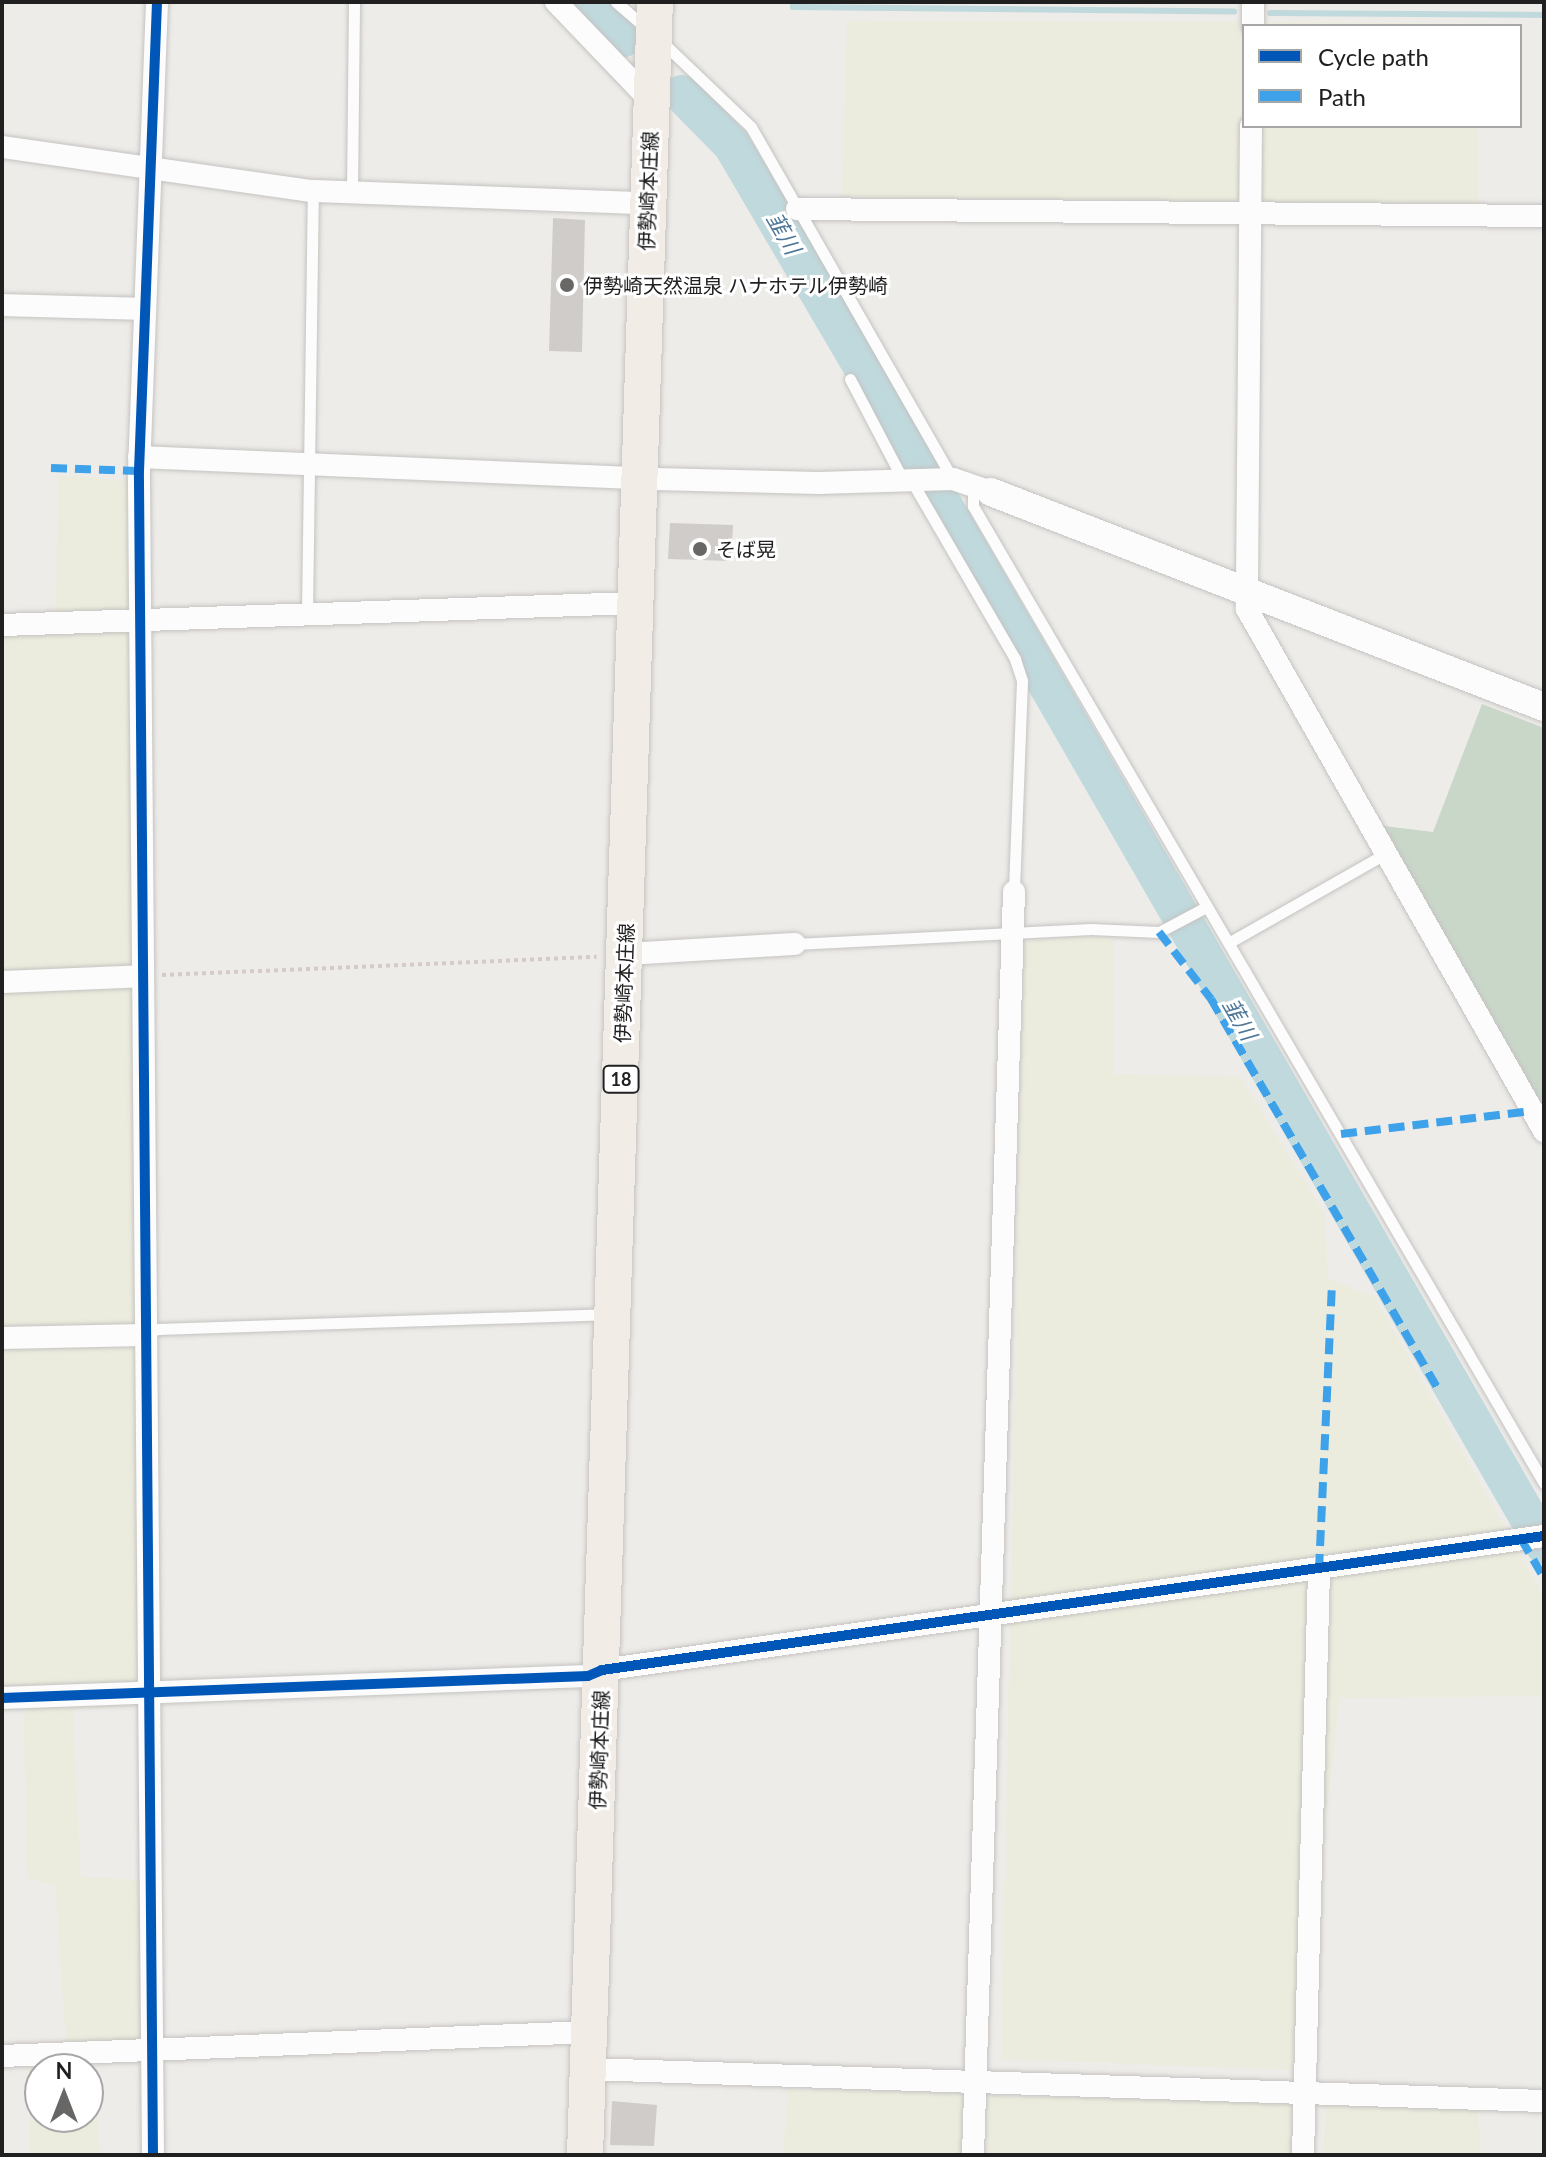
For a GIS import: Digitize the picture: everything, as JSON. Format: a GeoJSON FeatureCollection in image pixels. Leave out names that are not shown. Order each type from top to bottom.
{"type":"FeatureCollection","features":[{"type":"Feature","properties":{"kind":"main road","name":"伊勢崎本庄線"},"geometry":{"type":"LineString","coordinates":[[585,2155],[655,19]]}},
{"type":"Feature","properties":{"kind":"street"},"geometry":{"type":"LineString","coordinates":[[153,2155],[139,457],[148,168],[157,2]]}},
{"type":"Feature","properties":{"kind":"street"},"geometry":{"type":"LineString","coordinates":[[556,2],[652,102]]}},
{"type":"Feature","properties":{"kind":"street"},"geometry":{"type":"LineString","coordinates":[[1253,2],[1253,24]]}},
{"type":"Feature","properties":{"kind":"street"},"geometry":{"type":"LineString","coordinates":[[1251,128],[1247,609],[1383,855],[1538,1110],[1544,1131]]}},
{"type":"Feature","properties":{"kind":"street"},"geometry":{"type":"LineString","coordinates":[[2,147],[313,191],[647,203]]}},
{"type":"Feature","properties":{"kind":"street"},"geometry":{"type":"LineString","coordinates":[[797,209],[1544,216]]}},
{"type":"Feature","properties":{"kind":"street"},"geometry":{"type":"LineString","coordinates":[[2,305],[145,309]]}},
{"type":"Feature","properties":{"kind":"street"},"geometry":{"type":"LineString","coordinates":[[139,457],[640,478],[907,480],[972,485],[1248,595],[1544,707]]}},
{"type":"Feature","properties":{"kind":"street"},"geometry":{"type":"LineString","coordinates":[[2,625],[636,603]]}},
{"type":"Feature","properties":{"kind":"street"},"geometry":{"type":"LineString","coordinates":[[973,2155],[1014,892]]}},
{"type":"Feature","properties":{"kind":"street"},"geometry":{"type":"LineString","coordinates":[[625,954],[795,944]]}},
{"type":"Feature","properties":{"kind":"street"},"geometry":{"type":"LineString","coordinates":[[2,982],[143,976]]}},
{"type":"Feature","properties":{"kind":"street"},"geometry":{"type":"LineString","coordinates":[[2,1338],[144,1335]]}},
{"type":"Feature","properties":{"kind":"street"},"geometry":{"type":"LineString","coordinates":[[2,1698],[588,1676],[602,1670],[991,1617],[1535,1537]]}},
{"type":"Feature","properties":{"kind":"street"},"geometry":{"type":"LineString","coordinates":[[1303,2155],[1319,1570]]}},
{"type":"Feature","properties":{"kind":"street"},"geometry":{"type":"LineString","coordinates":[[2,2056],[589,2032]]}},
{"type":"Feature","properties":{"kind":"street"},"geometry":{"type":"LineString","coordinates":[[588,2069],[974,2079],[1544,2101]]}},
{"type":"Feature","properties":{"kind":"lane"},"geometry":{"type":"LineString","coordinates":[[352,193],[354,2]]}},
{"type":"Feature","properties":{"kind":"lane"},"geometry":{"type":"LineString","coordinates":[[616,2],[655,19],[751,127],[797,209],[972,485],[973,506],[1204,908],[1230,942],[1544,1483]]}},
{"type":"Feature","properties":{"kind":"lane"},"geometry":{"type":"LineString","coordinates":[[307,613],[313,191]]}},
{"type":"Feature","properties":{"kind":"lane"},"geometry":{"type":"LineString","coordinates":[[850,379],[1015,659],[1022,681],[1014,892]]}},
{"type":"Feature","properties":{"kind":"lane"},"geometry":{"type":"LineString","coordinates":[[1230,942],[1383,855]]}},
{"type":"Feature","properties":{"kind":"lane"},"geometry":{"type":"LineString","coordinates":[[795,944],[1169,928],[1204,908]]}},
{"type":"Feature","properties":{"kind":"lane"},"geometry":{"type":"LineString","coordinates":[[144,1335],[158,1329],[613,1314]]}},
{"type":"Feature","properties":{"kind":"path"},"geometry":{"type":"LineString","coordinates":[[143,976],[625,954]]}},
{"type":"Feature","properties":{"kind":"shaded area"},"geometry":{"type":"Polygon","coordinates":[[[847,21],[1478,23],[1242,24],[1242,128],[1478,128],[1479,204],[842,197],[847,21]]]}},
{"type":"Feature","properties":{"kind":"shaded area"},"geometry":{"type":"Polygon","coordinates":[[[58,475],[133,481],[144,1706],[73,1710],[81,1877],[141,1880],[142,2059],[104,2064],[104,2053],[28,2053],[28,2048],[66,2044],[55,1884],[27,1878],[23,1692],[2,1693],[2,637],[55,635],[58,475]]]}},
{"type":"Feature","properties":{"kind":"shaded area"},"geometry":{"type":"Polygon","coordinates":[[[1072,936],[1113,938],[1114,1074],[1241,1077],[1325,1215],[1328,1279],[1375,1297],[1544,1597],[1544,1696],[1340,1698],[1296,2070],[1001,2059],[1024,943],[1072,936]]]}},
{"type":"Feature","properties":{"kind":"shaded area"},"geometry":{"type":"Polygon","coordinates":[[[788,2090],[964,2092],[961,2155],[783,2155],[788,2090]]]}},
{"type":"Feature","properties":{"kind":"shaded area"},"geometry":{"type":"Polygon","coordinates":[[[989,2096],[1298,2102],[1296,2155],[987,2155],[989,2096]]]}},
{"type":"Feature","properties":{"kind":"shaded area"},"geometry":{"type":"Polygon","coordinates":[[[1326,2105],[1478,2110],[1481,2155],[1323,2155],[1326,2105]]]}},
{"type":"Feature","properties":{"kind":"shaded area"},"geometry":{"type":"Polygon","coordinates":[[[30,2133],[98,2133],[100,2155],[30,2155],[30,2133]]]}},
{"type":"Feature","properties":{"kind":"green space"},"geometry":{"type":"Polygon","coordinates":[[[1482,704],[1544,728],[1544,1102],[1538,1103],[1376,825],[1433,832],[1482,704]]]}},
{"type":"Feature","properties":{"kind":"building","name":"伊勢崎天然温泉 ハナホテル伊勢崎"},"geometry":{"type":"Polygon","coordinates":[[[553,218],[585,220],[582,352],[549,351],[553,218]]]}},
{"type":"Feature","properties":{"kind":"building","name":"そば晃"},"geometry":{"type":"Polygon","coordinates":[[[670,523],[733,525],[731,561],[668,559],[670,523]]]}},
{"type":"Feature","properties":{"kind":"building"},"geometry":{"type":"Polygon","coordinates":[[[612,2101],[657,2105],[654,2146],[610,2145],[612,2101]]]}},
{"type":"Feature","properties":{"kind":"waterway","name":"韮川"},"geometry":{"type":"LineString","coordinates":[[586,2],[623,38]]}},
{"type":"Feature","properties":{"kind":"waterway"},"geometry":{"type":"LineString","coordinates":[[793,2],[793,7],[1234,12]]}},
{"type":"Feature","properties":{"kind":"waterway"},"geometry":{"type":"LineString","coordinates":[[1270,13],[1544,15]]}},
{"type":"Feature","properties":{"kind":"waterway","name":"韮川"},"geometry":{"type":"LineString","coordinates":[[682,94],[732,145],[920,466]]}},
{"type":"Feature","properties":{"kind":"waterway","name":"韮川"},"geometry":{"type":"LineString","coordinates":[[937,494],[1544,1545]]}},
{"type":"Feature","properties":{"kind":"marked path"},"geometry":{"type":"LineString","coordinates":[[51,468],[139,471]]}},
{"type":"Feature","properties":{"kind":"marked path"},"geometry":{"type":"LineString","coordinates":[[1159,932],[1211,999],[1438,1389]]}},
{"type":"Feature","properties":{"kind":"marked path"},"geometry":{"type":"LineString","coordinates":[[1341,1134],[1532,1111]]}},
{"type":"Feature","properties":{"kind":"marked path"},"geometry":{"type":"LineString","coordinates":[[1319,1570],[1332,1285]]}},
{"type":"Feature","properties":{"kind":"marked path"},"geometry":{"type":"LineString","coordinates":[[1521,1539],[1544,1578]]}},
{"type":"Feature","properties":{"kind":"cycle path"},"geometry":{"type":"LineString","coordinates":[[153,2155],[139,471],[157,2]]}},
{"type":"Feature","properties":{"kind":"cycle path"},"geometry":{"type":"LineString","coordinates":[[2,1698],[588,1676],[602,1670],[1544,1536]]}},
{"type":"Feature","properties":{"kind":"place","name":"伊勢崎天然温泉 ハナホテル伊勢崎"},"geometry":{"type":"Point","coordinates":[567,285]}},
{"type":"Feature","properties":{"kind":"place","name":"そば晃"},"geometry":{"type":"Point","coordinates":[700,549]}}]}
